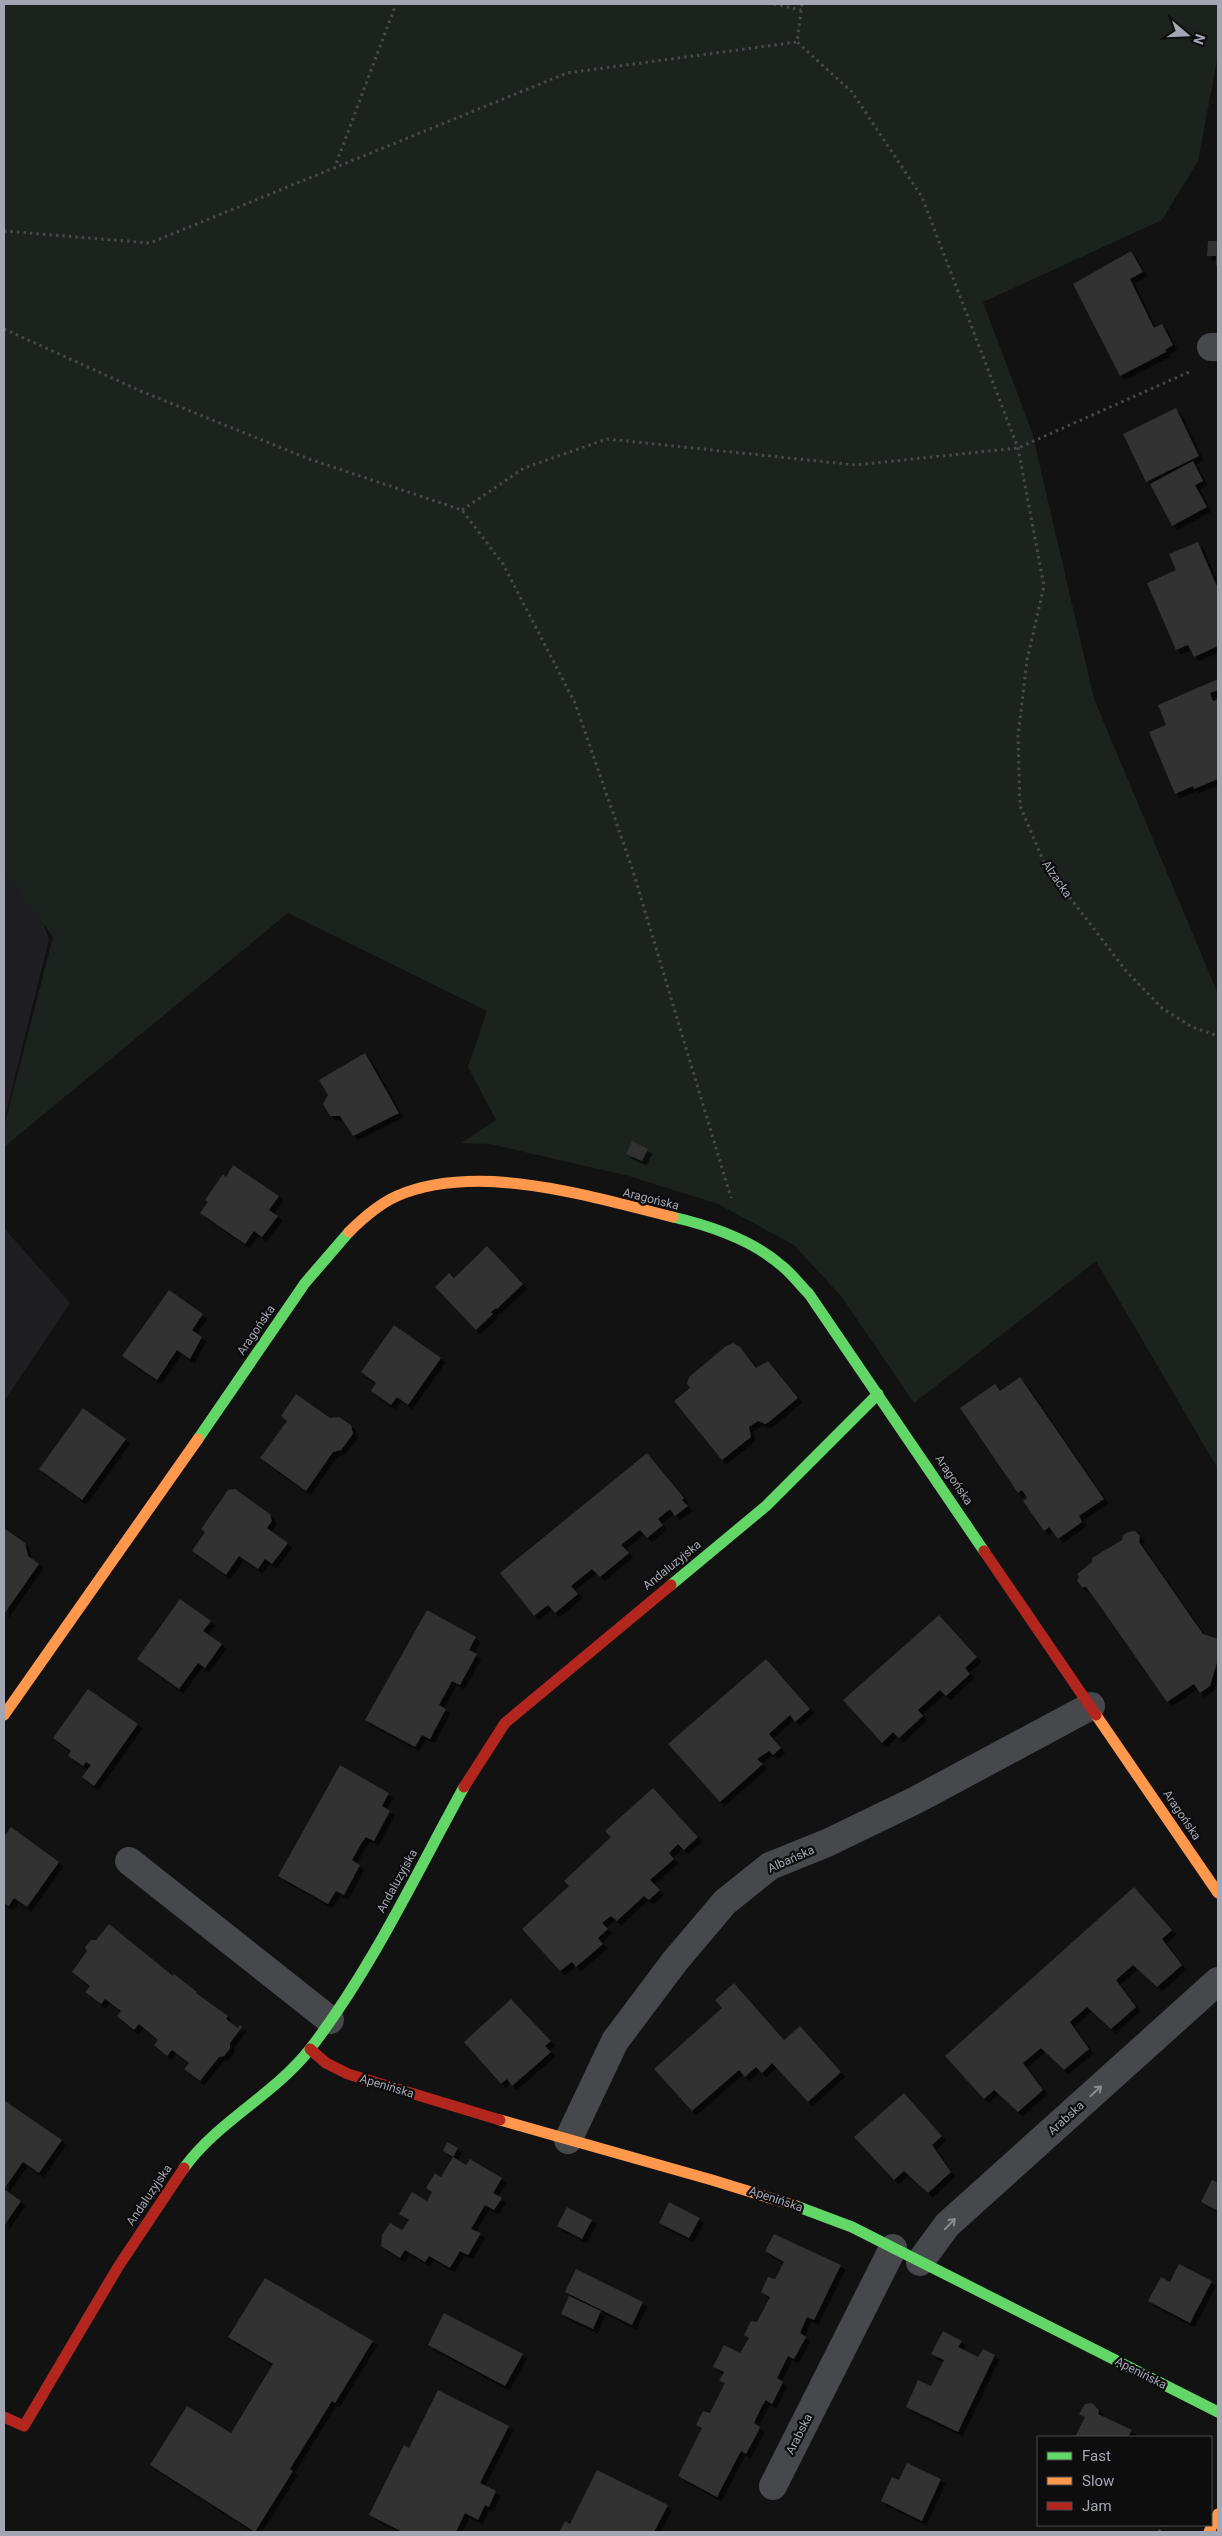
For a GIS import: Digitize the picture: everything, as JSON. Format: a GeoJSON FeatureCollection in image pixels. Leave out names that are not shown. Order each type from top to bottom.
{"type":"FeatureCollection","features":[{"type":"Feature","properties":{"kind":"street","name":"Aragońska"},"geometry":{"type":"LineString","coordinates":[[4,1715],[246,1370],[310,1274],[361,1220],[395,1197],[428,1186],[478,1181],[522,1186],[595,1199],[703,1226],[743,1242],[779,1263],[809,1294],[1218,1893]]}},
{"type":"Feature","properties":{"kind":"street","name":"Andaluzyjska"},"geometry":{"type":"LineString","coordinates":[[4,2417],[24,2426],[118,2267],[164,2195],[198,2149],[282,2080],[310,2049],[361,1974],[465,1786],[504,1723],[766,1506],[878,1394]]}},
{"type":"Feature","properties":{"kind":"street","name":"Albańska"},"geometry":{"type":"LineString","coordinates":[[568,2140],[615,2041],[675,1961],[725,1902],[770,1866],[827,1843],[916,1800],[1091,1706]]}},
{"type":"Feature","properties":{"kind":"street"},"geometry":{"type":"LineString","coordinates":[[129,1861],[330,2020]]}},
{"type":"Feature","properties":{"kind":"street","name":"Arabska"},"geometry":{"type":"LineString","coordinates":[[920,2262],[947,2225],[1218,1981]]}},
{"type":"Feature","properties":{"kind":"street","name":"Apenińska"},"geometry":{"type":"LineString","coordinates":[[310,2049],[326,2063],[348,2074],[568,2140],[713,2178],[794,2204],[852,2227],[1218,2412]]}},
{"type":"Feature","properties":{"kind":"street","name":"Arabska"},"geometry":{"type":"LineString","coordinates":[[772,2486],[893,2248]]}},
{"type":"Feature","properties":{"kind":"street"},"geometry":{"type":"LineString","coordinates":[[1209,2532],[1218,2514]]}},
{"type":"Feature","properties":{"kind":"path"},"geometry":{"type":"LineString","coordinates":[[334,168],[396,4]]}},
{"type":"Feature","properties":{"kind":"path"},"geometry":{"type":"LineString","coordinates":[[774,4],[801,10]]}},
{"type":"Feature","properties":{"kind":"path"},"geometry":{"type":"LineString","coordinates":[[4,231],[150,243],[567,73],[797,42],[802,4]]}},
{"type":"Feature","properties":{"kind":"path","name":"Alzacka"},"geometry":{"type":"LineString","coordinates":[[797,42],[852,92],[922,197],[1018,448],[1044,586],[1027,660],[1018,736],[1020,806],[1045,866],[1127,972],[1162,1008],[1192,1027],[1218,1036]]}},
{"type":"Feature","properties":{"kind":"path"},"geometry":{"type":"LineString","coordinates":[[4,329],[143,392],[309,459],[462,510],[503,564],[575,703],[632,868],[743,1242]]}},
{"type":"Feature","properties":{"kind":"path"},"geometry":{"type":"LineString","coordinates":[[462,510],[524,468],[607,439],[856,465],[1018,448],[1202,366],[1215,347]]}},
{"type":"Feature","properties":{"kind":"shaded area"},"geometry":{"type":"Polygon","coordinates":[[[4,4],[1218,4],[1218,55],[1198,161],[1162,220],[983,302],[1032,432],[1094,699],[1218,994],[1218,1469],[1096,1261],[914,1403],[841,1296],[794,1245],[718,1204],[629,1176],[490,1144],[461,1143],[496,1120],[468,1067],[487,1011],[288,913],[4,1147],[4,1127],[53,937],[4,870],[4,4]]]}},
{"type":"Feature","properties":{"kind":"shaded area"},"geometry":{"type":"Polygon","coordinates":[[[4,835],[10,836],[49,939],[4,1121],[4,835]]]}},
{"type":"Feature","properties":{"kind":"shaded area"},"geometry":{"type":"Polygon","coordinates":[[[4,1228],[70,1303],[4,1401],[4,1228]]]}},
{"type":"Feature","properties":{"kind":"building"},"geometry":{"type":"Polygon","coordinates":[[[1208,241],[1218,241],[1218,266],[1216,266],[1216,256],[1207,256],[1208,241]]]}},
{"type":"Feature","properties":{"kind":"building"},"geometry":{"type":"Polygon","coordinates":[[[1131,251],[1143,272],[1130,279],[1154,328],[1162,324],[1173,345],[1165,350],[1166,352],[1120,376],[1073,284],[1131,251]]]}},
{"type":"Feature","properties":{"kind":"building"},"geometry":{"type":"Polygon","coordinates":[[[1176,408],[1199,456],[1146,482],[1123,434],[1176,408]]]}},
{"type":"Feature","properties":{"kind":"building"},"geometry":{"type":"Polygon","coordinates":[[[1193,461],[1203,481],[1195,485],[1207,507],[1172,526],[1150,484],[1193,461]]]}},
{"type":"Feature","properties":{"kind":"building"},"geometry":{"type":"Polygon","coordinates":[[[1198,542],[1218,589],[1218,646],[1194,657],[1188,645],[1176,650],[1147,583],[1176,570],[1169,554],[1198,542]]]}},
{"type":"Feature","properties":{"kind":"building"},"geometry":{"type":"Polygon","coordinates":[[[1218,679],[1218,690],[1210,693],[1213,701],[1218,699],[1218,779],[1194,789],[1193,786],[1175,794],[1149,732],[1166,725],[1158,705],[1218,679]]]}},
{"type":"Feature","properties":{"kind":"building"},"geometry":{"type":"Polygon","coordinates":[[[365,1053],[399,1113],[353,1136],[340,1116],[330,1116],[323,1104],[328,1095],[319,1080],[365,1053]]]}},
{"type":"Feature","properties":{"kind":"building"},"geometry":{"type":"Polygon","coordinates":[[[632,1141],[648,1149],[642,1161],[626,1154],[632,1141]]]}},
{"type":"Feature","properties":{"kind":"building"},"geometry":{"type":"Polygon","coordinates":[[[233,1165],[279,1196],[269,1210],[278,1216],[262,1237],[254,1231],[245,1244],[200,1213],[208,1202],[205,1200],[223,1174],[226,1177],[233,1165]]]}},
{"type":"Feature","properties":{"kind":"building"},"geometry":{"type":"Polygon","coordinates":[[[487,1246],[523,1284],[497,1309],[491,1312],[493,1314],[476,1330],[435,1287],[449,1273],[454,1278],[487,1246]]]}},
{"type":"Feature","properties":{"kind":"building"},"geometry":{"type":"Polygon","coordinates":[[[169,1290],[203,1314],[192,1330],[202,1337],[190,1359],[177,1350],[157,1380],[122,1356],[169,1290]]]}},
{"type":"Feature","properties":{"kind":"building"},"geometry":{"type":"Polygon","coordinates":[[[394,1325],[441,1358],[408,1405],[397,1397],[391,1405],[371,1391],[376,1383],[361,1372],[394,1325]]]}},
{"type":"Feature","properties":{"kind":"building"},"geometry":{"type":"Polygon","coordinates":[[[733,1343],[740,1347],[756,1368],[768,1361],[798,1398],[769,1422],[765,1424],[758,1421],[749,1427],[751,1437],[722,1460],[674,1401],[690,1388],[687,1384],[689,1377],[726,1346],[733,1343]]]}},
{"type":"Feature","properties":{"kind":"building"},"geometry":{"type":"Polygon","coordinates":[[[1020,1377],[1104,1499],[1079,1516],[1082,1522],[1058,1539],[1049,1527],[1044,1531],[1023,1501],[1027,1498],[1022,1490],[1018,1493],[960,1408],[995,1384],[1000,1391],[1020,1377]]]}},
{"type":"Feature","properties":{"kind":"building"},"geometry":{"type":"Polygon","coordinates":[[[296,1394],[330,1418],[339,1417],[351,1425],[353,1434],[341,1450],[333,1452],[306,1491],[260,1458],[287,1421],[281,1416],[296,1394]]]}},
{"type":"Feature","properties":{"kind":"building"},"geometry":{"type":"Polygon","coordinates":[[[83,1408],[126,1439],[82,1500],[39,1469],[83,1408]]]}},
{"type":"Feature","properties":{"kind":"building"},"geometry":{"type":"Polygon","coordinates":[[[647,1453],[684,1498],[682,1500],[688,1506],[675,1516],[670,1509],[658,1519],[663,1525],[647,1538],[640,1530],[621,1545],[629,1553],[600,1577],[592,1569],[571,1586],[578,1594],[555,1613],[548,1605],[534,1616],[500,1573],[647,1453]]]}},
{"type":"Feature","properties":{"kind":"building"},"geometry":{"type":"Polygon","coordinates":[[[235,1489],[270,1514],[272,1521],[267,1528],[288,1543],[272,1564],[265,1559],[258,1569],[239,1556],[226,1575],[192,1551],[205,1532],[201,1529],[228,1490],[235,1489]]]}},
{"type":"Feature","properties":{"kind":"building"},"geometry":{"type":"Polygon","coordinates":[[[4,1528],[25,1543],[28,1556],[39,1564],[4,1614],[4,1528]]]}},
{"type":"Feature","properties":{"kind":"building"},"geometry":{"type":"Polygon","coordinates":[[[1135,1531],[1140,1536],[1139,1542],[1203,1634],[1218,1639],[1218,1659],[1210,1686],[1200,1693],[1194,1684],[1167,1702],[1086,1587],[1082,1587],[1077,1581],[1079,1577],[1077,1574],[1092,1562],[1092,1558],[1122,1540],[1123,1535],[1135,1531]]]}},
{"type":"Feature","properties":{"kind":"building"},"geometry":{"type":"Polygon","coordinates":[[[180,1599],[211,1621],[203,1631],[222,1644],[205,1668],[198,1663],[179,1689],[137,1659],[180,1599]]]}},
{"type":"Feature","properties":{"kind":"building"},"geometry":{"type":"Polygon","coordinates":[[[427,1610],[476,1637],[469,1650],[477,1654],[460,1685],[452,1681],[439,1705],[446,1709],[430,1739],[422,1735],[415,1747],[365,1720],[427,1610]]]}},
{"type":"Feature","properties":{"kind":"building"},"geometry":{"type":"Polygon","coordinates":[[[939,1615],[977,1657],[965,1668],[970,1674],[946,1696],[940,1690],[918,1710],[923,1716],[899,1738],[893,1732],[882,1743],[843,1700],[939,1615]]]}},
{"type":"Feature","properties":{"kind":"building"},"geometry":{"type":"Polygon","coordinates":[[[766,1659],[810,1709],[795,1722],[790,1715],[769,1734],[781,1748],[773,1755],[769,1751],[757,1759],[763,1764],[720,1802],[668,1744],[766,1659]]]}},
{"type":"Feature","properties":{"kind":"building"},"geometry":{"type":"Polygon","coordinates":[[[88,1689],[138,1724],[94,1786],[82,1777],[91,1765],[86,1762],[83,1766],[68,1756],[71,1751],[53,1738],[88,1689]]]}},
{"type":"Feature","properties":{"kind":"building"},"geometry":{"type":"Polygon","coordinates":[[[340,1765],[389,1793],[382,1806],[390,1811],[374,1841],[366,1837],[352,1860],[360,1865],[344,1895],[336,1891],[328,1904],[278,1876],[340,1765]]]}},
{"type":"Feature","properties":{"kind":"building"},"geometry":{"type":"Polygon","coordinates":[[[653,1788],[698,1837],[684,1850],[678,1844],[669,1853],[674,1859],[650,1880],[660,1890],[649,1900],[644,1896],[617,1921],[611,1916],[602,1923],[608,1929],[598,1938],[603,1944],[576,1967],[572,1962],[560,1971],[522,1929],[569,1886],[564,1881],[611,1837],[605,1831],[653,1788]]]}},
{"type":"Feature","properties":{"kind":"building"},"geometry":{"type":"Polygon","coordinates":[[[11,1827],[59,1862],[27,1907],[14,1898],[9,1906],[4,1903],[4,1837],[11,1827]]]}},
{"type":"Feature","properties":{"kind":"building"},"geometry":{"type":"Polygon","coordinates":[[[1134,1887],[1172,1930],[1162,1939],[1182,1965],[1157,1987],[1133,1965],[1116,1980],[1136,2007],[1111,2029],[1087,2007],[1070,2022],[1089,2049],[1064,2070],[1041,2048],[1023,2063],[1043,2090],[1018,2112],[994,2090],[984,2099],[945,2056],[1134,1887]]]}},
{"type":"Feature","properties":{"kind":"building"},"geometry":{"type":"Polygon","coordinates":[[[109,1924],[173,1976],[174,1974],[228,2016],[226,2019],[238,2028],[240,2025],[242,2027],[230,2043],[230,2049],[224,2056],[219,2057],[200,2081],[184,2069],[189,2063],[172,2050],[167,2056],[154,2045],[158,2040],[139,2024],[134,2030],[117,2016],[121,2011],[105,1999],[101,2004],[85,1992],[90,1986],[72,1972],[87,1951],[85,1947],[91,1940],[96,1940],[109,1924]]]}},
{"type":"Feature","properties":{"kind":"building"},"geometry":{"type":"Polygon","coordinates":[[[734,1983],[784,2040],[800,2026],[841,2072],[808,2102],[772,2063],[762,2073],[756,2067],[745,2077],[739,2070],[692,2111],[654,2069],[722,2008],[715,2000],[734,1983]]]}},
{"type":"Feature","properties":{"kind":"building"},"geometry":{"type":"Polygon","coordinates":[[[511,1999],[551,2041],[545,2046],[551,2052],[512,2086],[507,2079],[501,2084],[464,2042],[511,1999]]]}},
{"type":"Feature","properties":{"kind":"building"},"geometry":{"type":"Polygon","coordinates":[[[904,2093],[942,2136],[932,2145],[951,2172],[928,2193],[904,2171],[894,2180],[854,2137],[904,2093]]]}},
{"type":"Feature","properties":{"kind":"building"},"geometry":{"type":"Polygon","coordinates":[[[5,2101],[62,2140],[39,2173],[23,2162],[4,2189],[5,2101]]]}},
{"type":"Feature","properties":{"kind":"building"},"geometry":{"type":"Polygon","coordinates":[[[447,2142],[458,2148],[453,2157],[443,2151],[447,2142]]]}},
{"type":"Feature","properties":{"kind":"building"},"geometry":{"type":"Polygon","coordinates":[[[453,2157],[466,2165],[470,2159],[502,2178],[493,2193],[502,2198],[494,2210],[485,2205],[471,2229],[481,2233],[468,2255],[460,2251],[450,2268],[429,2256],[425,2262],[405,2250],[400,2258],[381,2246],[382,2235],[390,2223],[402,2230],[409,2220],[399,2214],[412,2192],[427,2201],[432,2192],[426,2188],[435,2173],[441,2177],[453,2157]]]}},
{"type":"Feature","properties":{"kind":"building"},"geometry":{"type":"Polygon","coordinates":[[[1212,2180],[1218,2183],[1218,2211],[1201,2202],[1212,2180]]]}},
{"type":"Feature","properties":{"kind":"building"},"geometry":{"type":"Polygon","coordinates":[[[4,2189],[21,2201],[4,2226],[4,2189]]]}},
{"type":"Feature","properties":{"kind":"building"},"geometry":{"type":"Polygon","coordinates":[[[669,2202],[700,2218],[689,2238],[659,2223],[669,2202]]]}},
{"type":"Feature","properties":{"kind":"building"},"geometry":{"type":"Polygon","coordinates":[[[567,2207],[592,2220],[582,2239],[557,2226],[567,2207]]]}},
{"type":"Feature","properties":{"kind":"building"},"geometry":{"type":"Polygon","coordinates":[[[774,2234],[841,2265],[814,2320],[807,2317],[800,2333],[806,2337],[794,2359],[788,2356],[777,2378],[783,2382],[772,2404],[766,2400],[762,2406],[754,2423],[760,2427],[758,2432],[746,2454],[741,2451],[717,2497],[678,2476],[702,2428],[696,2425],[703,2411],[710,2413],[725,2383],[719,2381],[724,2372],[713,2367],[724,2345],[740,2353],[749,2338],[744,2335],[751,2321],[757,2322],[770,2297],[761,2292],[768,2277],[775,2279],[784,2262],[765,2251],[774,2234]]]}},
{"type":"Feature","properties":{"kind":"building"},"geometry":{"type":"Polygon","coordinates":[[[1179,2264],[1212,2281],[1190,2323],[1148,2301],[1161,2277],[1170,2282],[1179,2264]]]}},
{"type":"Feature","properties":{"kind":"building"},"geometry":{"type":"Polygon","coordinates":[[[576,2269],[643,2302],[632,2325],[565,2292],[576,2269]]]}},
{"type":"Feature","properties":{"kind":"building"},"geometry":{"type":"Polygon","coordinates":[[[265,2278],[373,2341],[335,2403],[332,2401],[290,2469],[293,2471],[255,2532],[150,2465],[187,2406],[231,2433],[273,2364],[228,2337],[265,2278]]]}},
{"type":"Feature","properties":{"kind":"building"},"geometry":{"type":"Polygon","coordinates":[[[569,2296],[601,2311],[593,2329],[561,2314],[569,2296]]]}},
{"type":"Feature","properties":{"kind":"building"},"geometry":{"type":"Polygon","coordinates":[[[444,2313],[523,2354],[505,2386],[428,2345],[444,2313]]]}},
{"type":"Feature","properties":{"kind":"building"},"geometry":{"type":"Polygon","coordinates":[[[943,2331],[962,2341],[958,2347],[978,2357],[983,2349],[995,2355],[958,2432],[906,2407],[918,2380],[931,2386],[944,2360],[931,2354],[943,2331]]]}},
{"type":"Feature","properties":{"kind":"building"},"geometry":{"type":"Polygon","coordinates":[[[438,2390],[509,2426],[480,2483],[496,2491],[489,2507],[485,2505],[478,2520],[465,2513],[456,2532],[403,2532],[369,2515],[404,2445],[409,2448],[438,2390]]]}},
{"type":"Feature","properties":{"kind":"building"},"geometry":{"type":"Polygon","coordinates":[[[1092,2403],[1099,2410],[1098,2414],[1132,2430],[1129,2436],[1076,2436],[1085,2417],[1079,2414],[1085,2404],[1092,2403]]]}},
{"type":"Feature","properties":{"kind":"building"},"geometry":{"type":"Polygon","coordinates":[[[907,2463],[941,2479],[922,2521],[881,2501],[892,2477],[899,2480],[907,2463]]]}},
{"type":"Feature","properties":{"kind":"building"},"geometry":{"type":"Polygon","coordinates":[[[597,2470],[668,2505],[654,2532],[559,2532],[565,2521],[570,2524],[597,2470]]]}},
{"type":"Feature","properties":{"kind":"traffic: fast"},"geometry":{"type":"LineString","coordinates":[[673,1217],[702,1225],[745,1241],[771,1257],[793,1276],[809,1294],[984,1551]]}},
{"type":"Feature","properties":{"kind":"traffic: fast"},"geometry":{"type":"LineString","coordinates":[[198,1439],[305,1283],[349,1232]]}},
{"type":"Feature","properties":{"kind":"traffic: fast"},"geometry":{"type":"LineString","coordinates":[[671,1585],[766,1506],[878,1394]]}},
{"type":"Feature","properties":{"kind":"traffic: fast"},"geometry":{"type":"LineString","coordinates":[[184,2168],[213,2136],[280,2080],[310,2049],[332,2019],[373,1954],[464,1787]]}},
{"type":"Feature","properties":{"kind":"traffic: fast"},"geometry":{"type":"LineString","coordinates":[[796,2206],[852,2227],[1218,2412]]}},
{"type":"Feature","properties":{"kind":"traffic: slow"},"geometry":{"type":"LineString","coordinates":[[349,1232],[372,1212],[397,1196],[429,1186],[463,1182],[499,1182],[535,1186],[607,1200],[673,1217]]}},
{"type":"Feature","properties":{"kind":"traffic: slow"},"geometry":{"type":"LineString","coordinates":[[4,1715],[198,1439]]}},
{"type":"Feature","properties":{"kind":"traffic: slow"},"geometry":{"type":"LineString","coordinates":[[1096,1715],[1218,1893]]}},
{"type":"Feature","properties":{"kind":"traffic: slow"},"geometry":{"type":"LineString","coordinates":[[500,2120],[712,2180],[796,2206]]}},
{"type":"Feature","properties":{"kind":"traffic: slow"},"geometry":{"type":"LineString","coordinates":[[1209,2532],[1218,2514]]}},
{"type":"Feature","properties":{"kind":"traffic: jam"},"geometry":{"type":"LineString","coordinates":[[984,1551],[1096,1715]]}},
{"type":"Feature","properties":{"kind":"traffic: jam"},"geometry":{"type":"LineString","coordinates":[[464,1787],[505,1723],[671,1585]]}},
{"type":"Feature","properties":{"kind":"traffic: jam"},"geometry":{"type":"LineString","coordinates":[[310,2049],[326,2063],[348,2074],[500,2120]]}},
{"type":"Feature","properties":{"kind":"traffic: jam"},"geometry":{"type":"LineString","coordinates":[[4,2417],[24,2426],[118,2267],[184,2168]]}}]}
